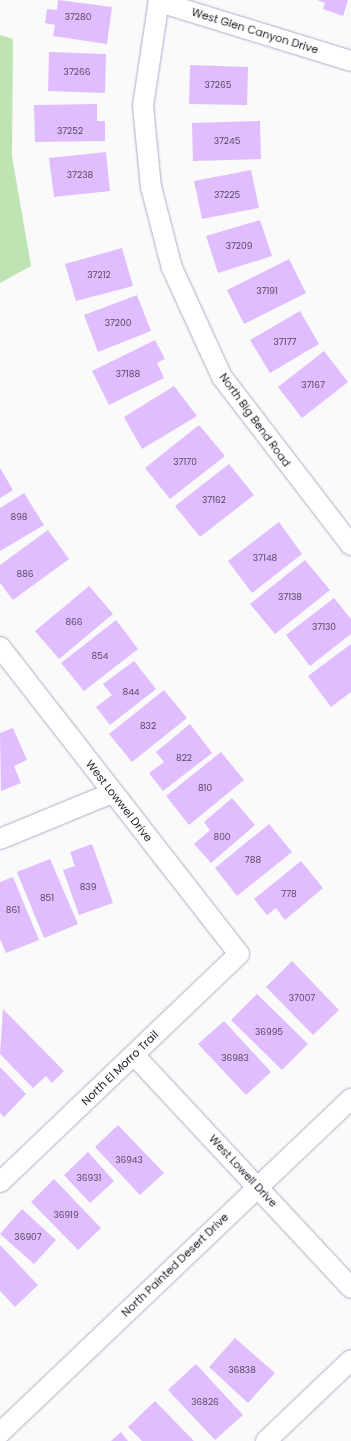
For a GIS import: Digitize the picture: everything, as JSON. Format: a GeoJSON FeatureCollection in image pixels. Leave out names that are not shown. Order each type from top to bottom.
{"type":"FeatureCollection","features":[{"type":"Feature","properties":{"kind":"street","name":"West Glen Canyon Drive"},"geometry":{"type":"LineString","coordinates":[[159,1],[351,61]]}},
{"type":"Feature","properties":{"kind":"street","name":"North Big Bend Road"},"geometry":{"type":"LineString","coordinates":[[159,1],[144,106],[151,187],[172,268],[222,377],[351,545]]}},
{"type":"Feature","properties":{"kind":"street","name":"West Lowwel Drive"},"geometry":{"type":"LineString","coordinates":[[0,647],[112,793],[239,954]]}},
{"type":"Feature","properties":{"kind":"street"},"geometry":{"type":"LineString","coordinates":[[0,839],[112,793]]}},
{"type":"Feature","properties":{"kind":"street","name":"North El Morro Trail"},"geometry":{"type":"LineString","coordinates":[[0,1182],[239,954]]}},
{"type":"Feature","properties":{"kind":"street","name":"West Lowell Drive"},"geometry":{"type":"LineString","coordinates":[[134,1055],[258,1186],[351,1288]]}},
{"type":"Feature","properties":{"kind":"street","name":"North Painted Desert Drive"},"geometry":{"type":"LineString","coordinates":[[0,1433],[351,1099]]}},
{"type":"Feature","properties":{"kind":"street"},"geometry":{"type":"LineString","coordinates":[[266,1441],[351,1360]]}},
{"type":"Feature","properties":{"kind":"green space"},"geometry":{"type":"Polygon","coordinates":[[[0,35],[13,39],[12,156],[31,266],[0,283],[0,35]]]}},
{"type":"Feature","properties":{"kind":"building"},"geometry":{"type":"Polygon","coordinates":[[[58,0],[112,7],[107,44],[53,36],[55,25],[45,23],[47,9],[57,10],[58,0]]]}},
{"type":"Feature","properties":{"kind":"building"},"geometry":{"type":"Polygon","coordinates":[[[317,0],[348,0],[343,16],[323,9],[325,3],[317,0]]]}},
{"type":"Feature","properties":{"kind":"building"},"geometry":{"type":"Polygon","coordinates":[[[49,52],[106,54],[105,93],[48,91],[49,52]]]}},
{"type":"Feature","properties":{"kind":"building"},"geometry":{"type":"Polygon","coordinates":[[[190,65],[248,67],[247,105],[189,104],[190,65]]]}},
{"type":"Feature","properties":{"kind":"building"},"geometry":{"type":"Polygon","coordinates":[[[97,104],[97,121],[105,121],[105,141],[35,142],[34,105],[97,104]]]}},
{"type":"Feature","properties":{"kind":"building"},"geometry":{"type":"Polygon","coordinates":[[[260,121],[261,159],[193,161],[192,123],[260,121]]]}},
{"type":"Feature","properties":{"kind":"building"},"geometry":{"type":"Polygon","coordinates":[[[106,152],[110,191],[54,197],[49,158],[106,152]]]}},
{"type":"Feature","properties":{"kind":"building"},"geometry":{"type":"Polygon","coordinates":[[[251,170],[259,208],[202,219],[194,181],[251,170]]]}},
{"type":"Feature","properties":{"kind":"building"},"geometry":{"type":"Polygon","coordinates":[[[260,220],[272,256],[218,273],[206,236],[260,220]]]}},
{"type":"Feature","properties":{"kind":"building"},"geometry":{"type":"Polygon","coordinates":[[[122,248],[133,286],[76,301],[65,264],[122,248]]]}},
{"type":"Feature","properties":{"kind":"building"},"geometry":{"type":"Polygon","coordinates":[[[289,259],[306,293],[244,324],[227,290],[289,259]]]}},
{"type":"Feature","properties":{"kind":"building"},"geometry":{"type":"Polygon","coordinates":[[[137,295],[151,331],[98,352],[84,315],[137,295]]]}},
{"type":"Feature","properties":{"kind":"building"},"geometry":{"type":"Polygon","coordinates":[[[300,311],[319,344],[270,373],[250,340],[300,311]]]}},
{"type":"Feature","properties":{"kind":"building"},"geometry":{"type":"Polygon","coordinates":[[[155,340],[165,359],[157,363],[164,378],[109,405],[92,371],[155,340]]]}},
{"type":"Feature","properties":{"kind":"building"},"geometry":{"type":"Polygon","coordinates":[[[324,351],[348,382],[302,418],[278,387],[324,351]]]}},
{"type":"Feature","properties":{"kind":"building"},"geometry":{"type":"Polygon","coordinates":[[[174,386],[197,416],[142,449],[124,417],[174,386]]]}},
{"type":"Feature","properties":{"kind":"building"},"geometry":{"type":"Polygon","coordinates":[[[199,425],[225,456],[170,499],[145,468],[199,425]]]}},
{"type":"Feature","properties":{"kind":"building"},"geometry":{"type":"Polygon","coordinates":[[[229,464],[254,495],[200,537],[175,506],[229,464]]]}},
{"type":"Feature","properties":{"kind":"building"},"geometry":{"type":"Polygon","coordinates":[[[0,468],[13,490],[0,498],[0,468]]]}},
{"type":"Feature","properties":{"kind":"building"},"geometry":{"type":"Polygon","coordinates":[[[24,493],[44,525],[0,551],[0,508],[24,493]]]}},
{"type":"Feature","properties":{"kind":"building"},"geometry":{"type":"Polygon","coordinates":[[[279,522],[302,554],[252,593],[228,561],[279,522]]]}},
{"type":"Feature","properties":{"kind":"building"},"geometry":{"type":"Polygon","coordinates":[[[48,530],[69,559],[13,600],[0,583],[0,565],[48,530]]]}},
{"type":"Feature","properties":{"kind":"building"},"geometry":{"type":"Polygon","coordinates":[[[305,560],[330,590],[275,634],[250,604],[305,560]]]}},
{"type":"Feature","properties":{"kind":"building"},"geometry":{"type":"Polygon","coordinates":[[[89,586],[113,614],[59,659],[35,631],[89,586]]]}},
{"type":"Feature","properties":{"kind":"building"},"geometry":{"type":"Polygon","coordinates":[[[334,598],[351,619],[351,634],[310,666],[286,635],[334,598]]]}},
{"type":"Feature","properties":{"kind":"building"},"geometry":{"type":"Polygon","coordinates":[[[116,620],[138,649],[84,691],[61,663],[116,620]]]}},
{"type":"Feature","properties":{"kind":"building"},"geometry":{"type":"Polygon","coordinates":[[[351,644],[351,692],[331,707],[308,676],[351,644]]]}},
{"type":"Feature","properties":{"kind":"building"},"geometry":{"type":"Polygon","coordinates":[[[134,661],[156,689],[110,725],[96,707],[112,695],[103,684],[134,661]]]}},
{"type":"Feature","properties":{"kind":"building"},"geometry":{"type":"Polygon","coordinates":[[[164,690],[187,718],[132,762],[109,734],[164,690]]]}},
{"type":"Feature","properties":{"kind":"building"},"geometry":{"type":"Polygon","coordinates":[[[190,724],[212,753],[163,791],[149,773],[164,762],[156,752],[190,724]]]}},
{"type":"Feature","properties":{"kind":"building"},"geometry":{"type":"Polygon","coordinates":[[[13,728],[27,760],[14,766],[21,783],[1,791],[0,733],[13,728]]]}},
{"type":"Feature","properties":{"kind":"building"},"geometry":{"type":"Polygon","coordinates":[[[221,752],[244,780],[189,825],[166,796],[221,752]]]}},
{"type":"Feature","properties":{"kind":"building"},"geometry":{"type":"Polygon","coordinates":[[[232,798],[255,825],[211,863],[194,844],[210,830],[204,822],[232,798]]]}},
{"type":"Feature","properties":{"kind":"building"},"geometry":{"type":"Polygon","coordinates":[[[269,824],[292,852],[237,896],[215,868],[269,824]]]}},
{"type":"Feature","properties":{"kind":"building"},"geometry":{"type":"Polygon","coordinates":[[[92,844],[113,903],[79,915],[63,870],[75,866],[70,852],[92,844]]]}},
{"type":"Feature","properties":{"kind":"building"},"geometry":{"type":"Polygon","coordinates":[[[50,859],[78,924],[44,938],[17,872],[50,859]]]}},
{"type":"Feature","properties":{"kind":"building"},"geometry":{"type":"Polygon","coordinates":[[[301,861],[323,888],[285,920],[276,908],[267,915],[254,899],[301,861]]]}},
{"type":"Feature","properties":{"kind":"building"},"geometry":{"type":"Polygon","coordinates":[[[13,877],[39,940],[6,953],[0,939],[0,882],[13,877]]]}},
{"type":"Feature","properties":{"kind":"building"},"geometry":{"type":"Polygon","coordinates":[[[292,961],[339,1010],[313,1035],[266,987],[292,961]]]}},
{"type":"Feature","properties":{"kind":"building"},"geometry":{"type":"Polygon","coordinates":[[[257,994],[308,1044],[282,1070],[231,1020],[257,994]]]}},
{"type":"Feature","properties":{"kind":"building"},"geometry":{"type":"Polygon","coordinates":[[[3,1009],[64,1071],[52,1083],[46,1076],[33,1088],[0,1054],[3,1009]]]}},
{"type":"Feature","properties":{"kind":"building"},"geometry":{"type":"Polygon","coordinates":[[[224,1021],[271,1072],[246,1095],[198,1044],[224,1021]]]}},
{"type":"Feature","properties":{"kind":"building"},"geometry":{"type":"Polygon","coordinates":[[[0,1067],[26,1094],[4,1117],[0,1113],[0,1067]]]}},
{"type":"Feature","properties":{"kind":"building"},"geometry":{"type":"Polygon","coordinates":[[[118,1125],[164,1173],[140,1195],[95,1147],[118,1125]]]}},
{"type":"Feature","properties":{"kind":"building"},"geometry":{"type":"Polygon","coordinates":[[[88,1152],[114,1181],[90,1203],[64,1175],[88,1152]]]}},
{"type":"Feature","properties":{"kind":"building"},"geometry":{"type":"Polygon","coordinates":[[[54,1179],[101,1228],[78,1250],[31,1202],[54,1179]]]}},
{"type":"Feature","properties":{"kind":"building"},"geometry":{"type":"Polygon","coordinates":[[[22,1209],[56,1240],[34,1264],[0,1234],[22,1209]]]}},
{"type":"Feature","properties":{"kind":"building"},"geometry":{"type":"Polygon","coordinates":[[[0,1245],[38,1285],[15,1307],[0,1291],[0,1245]]]}},
{"type":"Feature","properties":{"kind":"building"},"geometry":{"type":"Polygon","coordinates":[[[235,1338],[275,1373],[248,1403],[209,1367],[235,1338]]]}},
{"type":"Feature","properties":{"kind":"building"},"geometry":{"type":"Polygon","coordinates":[[[196,1364],[243,1415],[215,1440],[168,1390],[196,1364]]]}},
{"type":"Feature","properties":{"kind":"building"},"geometry":{"type":"Polygon","coordinates":[[[155,1401],[194,1441],[142,1441],[128,1427],[155,1401]]]}},
{"type":"Feature","properties":{"kind":"building"},"geometry":{"type":"Polygon","coordinates":[[[121,1432],[128,1441],[111,1441],[121,1432]]]}}]}
